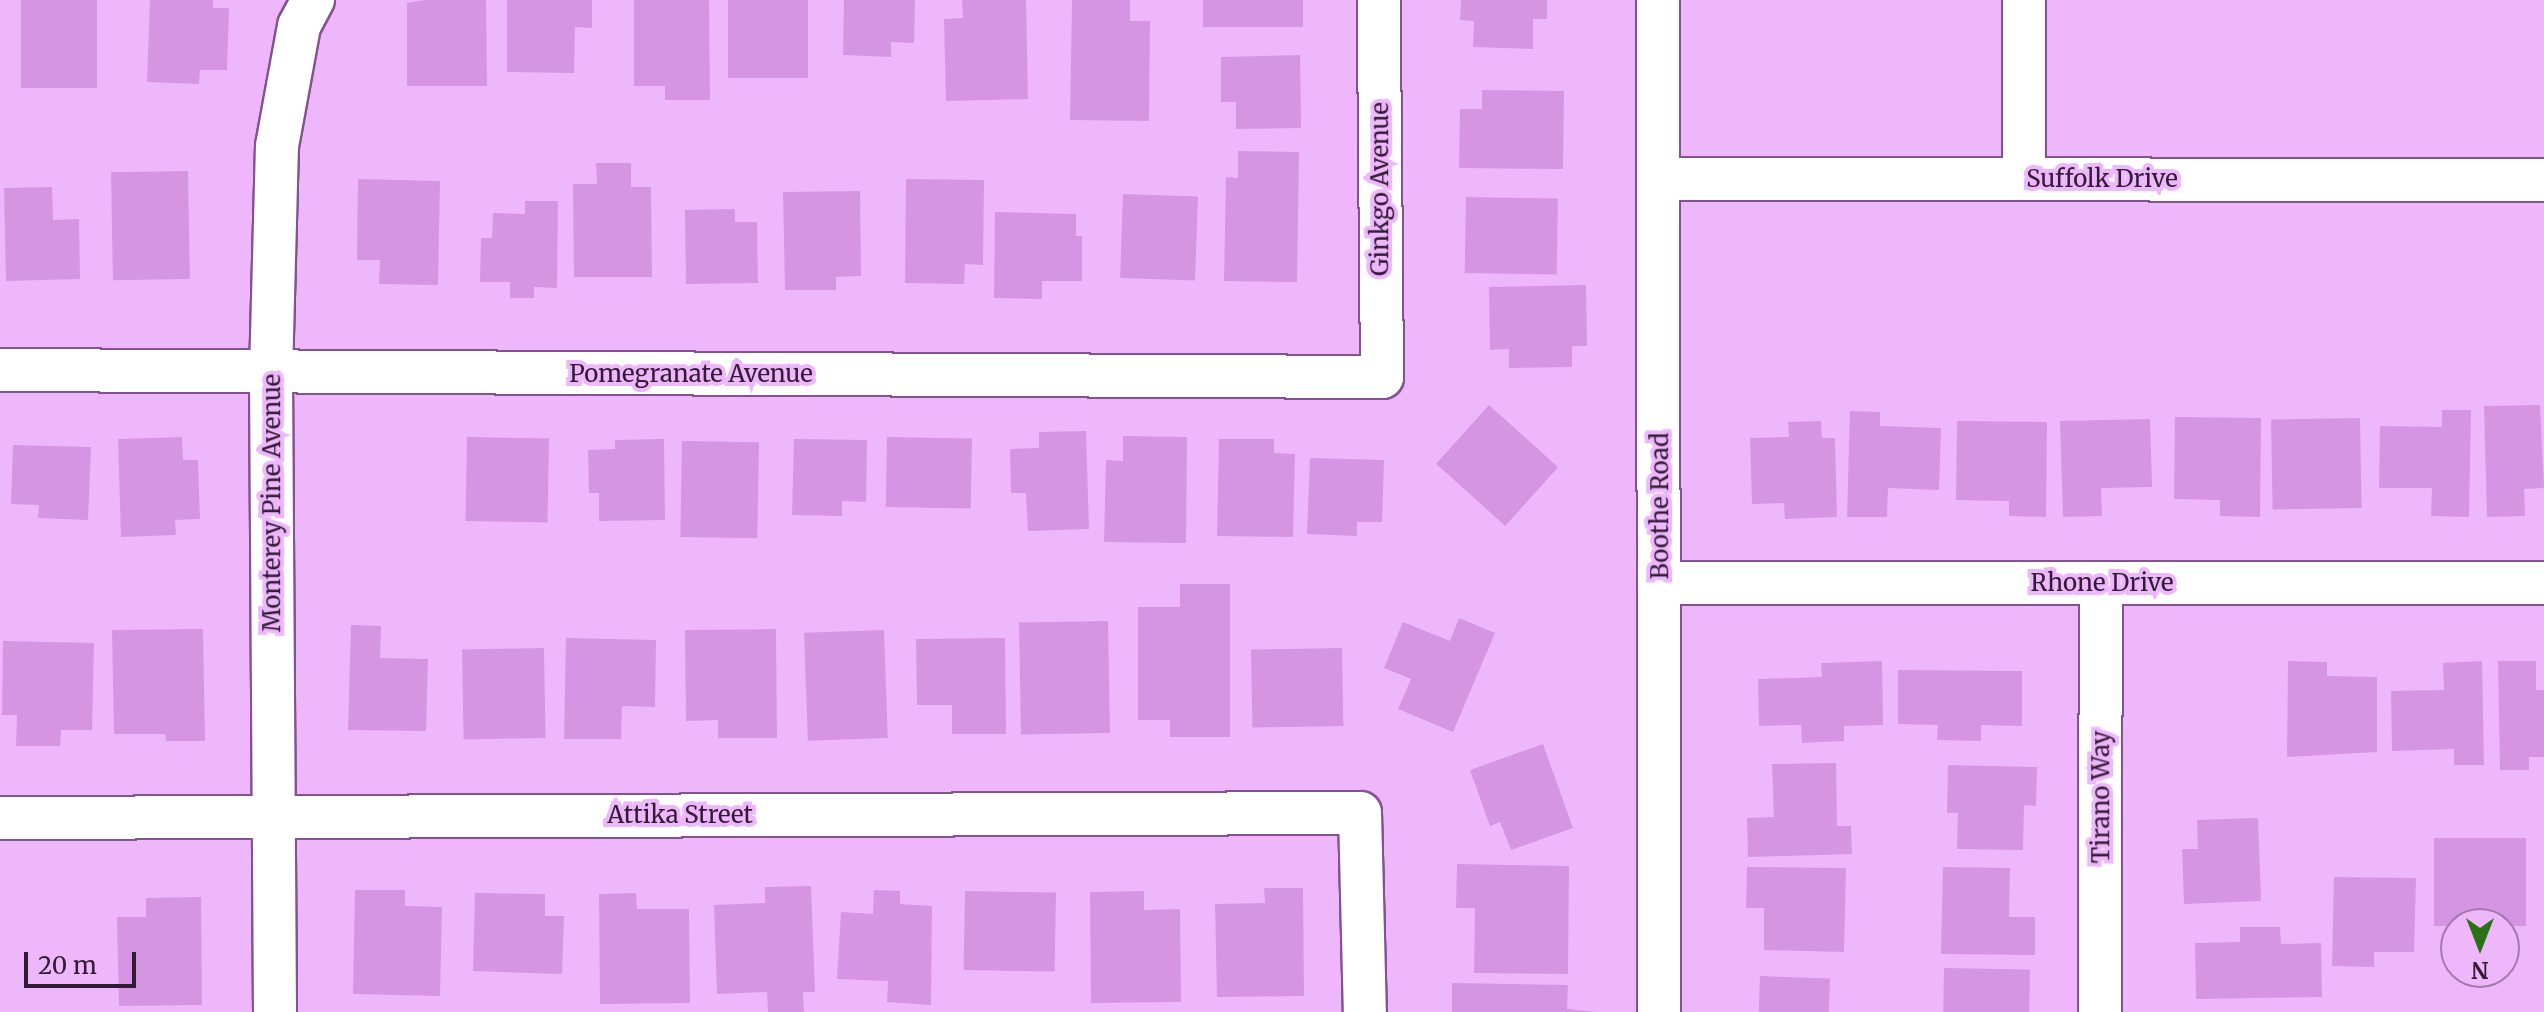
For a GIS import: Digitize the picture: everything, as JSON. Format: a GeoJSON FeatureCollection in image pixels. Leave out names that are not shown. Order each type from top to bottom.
{"type":"FeatureCollection","features":[{"type":"Feature","properties":{"kind":"street","name":"Monterey Pine Avenue"},"geometry":{"type":"LineString","coordinates":[[275,1012],[271,374],[277,146],[299,26],[313,0]]}},
{"type":"Feature","properties":{"kind":"street","name":"Ginkgo Avenue"},"geometry":{"type":"LineString","coordinates":[[1379,0],[1382,377]]}},
{"type":"Feature","properties":{"kind":"street","name":"Boothe Road"},"geometry":{"type":"LineString","coordinates":[[1658,0],[1659,1012]]}},
{"type":"Feature","properties":{"kind":"street"},"geometry":{"type":"LineString","coordinates":[[2024,0],[2024,179]]}},
{"type":"Feature","properties":{"kind":"street","name":"Suffolk Drive"},"geometry":{"type":"LineString","coordinates":[[1660,179],[2544,180]]}},
{"type":"Feature","properties":{"kind":"street","name":"Pomegranate Avenue"},"geometry":{"type":"LineString","coordinates":[[0,370],[271,374],[1382,377]]}},
{"type":"Feature","properties":{"kind":"street","name":"Rhone Drive"},"geometry":{"type":"LineString","coordinates":[[1660,583],[2544,583]]}},
{"type":"Feature","properties":{"kind":"street","name":"Tirano Way"},"geometry":{"type":"LineString","coordinates":[[2100,1012],[2101,583]]}},
{"type":"Feature","properties":{"kind":"street","name":"Attika Street"},"geometry":{"type":"LineString","coordinates":[[0,818],[1360,813],[1365,1012]]}},
{"type":"Feature","properties":{"kind":"building"},"geometry":{"type":"Polygon","coordinates":[[[21,0],[97,0],[97,88],[21,88],[21,0]]]}},
{"type":"Feature","properties":{"kind":"building"},"geometry":{"type":"Polygon","coordinates":[[[150,0],[213,0],[213,8],[229,8],[227,70],[200,70],[199,84],[147,82],[150,0]]]}},
{"type":"Feature","properties":{"kind":"building"},"geometry":{"type":"Polygon","coordinates":[[[486,0],[487,86],[407,86],[407,3],[486,0]]]}},
{"type":"Feature","properties":{"kind":"building"},"geometry":{"type":"Polygon","coordinates":[[[507,0],[592,0],[592,28],[575,27],[574,73],[507,72],[507,0]]]}},
{"type":"Feature","properties":{"kind":"building"},"geometry":{"type":"Polygon","coordinates":[[[634,0],[709,0],[710,100],[665,100],[665,86],[634,86],[634,0]]]}},
{"type":"Feature","properties":{"kind":"building"},"geometry":{"type":"Polygon","coordinates":[[[728,0],[808,0],[808,78],[728,78],[728,0]]]}},
{"type":"Feature","properties":{"kind":"building"},"geometry":{"type":"Polygon","coordinates":[[[844,0],[915,0],[914,43],[891,42],[891,57],[843,55],[844,0]]]}},
{"type":"Feature","properties":{"kind":"building"},"geometry":{"type":"Polygon","coordinates":[[[962,0],[1026,0],[1028,99],[946,101],[944,19],[963,18],[962,0]]]}},
{"type":"Feature","properties":{"kind":"building"},"geometry":{"type":"Polygon","coordinates":[[[1072,0],[1130,0],[1130,21],[1150,21],[1149,121],[1070,120],[1072,0]]]}},
{"type":"Feature","properties":{"kind":"building"},"geometry":{"type":"Polygon","coordinates":[[[1203,0],[1303,0],[1303,27],[1203,27],[1203,0]]]}},
{"type":"Feature","properties":{"kind":"building"},"geometry":{"type":"Polygon","coordinates":[[[1461,0],[1547,0],[1547,19],[1533,19],[1533,49],[1473,47],[1474,21],[1460,20],[1461,0]]]}},
{"type":"Feature","properties":{"kind":"building"},"geometry":{"type":"Polygon","coordinates":[[[1300,55],[1301,128],[1236,129],[1236,102],[1221,102],[1221,57],[1300,55]]]}},
{"type":"Feature","properties":{"kind":"building"},"geometry":{"type":"Polygon","coordinates":[[[1482,90],[1564,91],[1563,169],[1459,168],[1460,109],[1482,109],[1482,90]]]}},
{"type":"Feature","properties":{"kind":"building"},"geometry":{"type":"Polygon","coordinates":[[[1238,151],[1299,152],[1297,282],[1224,281],[1226,177],[1238,178],[1238,151]]]}},
{"type":"Feature","properties":{"kind":"building"},"geometry":{"type":"Polygon","coordinates":[[[596,163],[631,163],[631,187],[651,187],[652,277],[574,277],[573,184],[597,184],[596,163]]]}},
{"type":"Feature","properties":{"kind":"building"},"geometry":{"type":"Polygon","coordinates":[[[188,171],[190,279],[113,280],[111,172],[188,171]]]}},
{"type":"Feature","properties":{"kind":"building"},"geometry":{"type":"Polygon","coordinates":[[[358,179],[440,181],[438,285],[379,284],[380,260],[357,260],[358,179]]]}},
{"type":"Feature","properties":{"kind":"building"},"geometry":{"type":"Polygon","coordinates":[[[906,179],[984,180],[983,265],[965,264],[964,284],[905,283],[906,179]]]}},
{"type":"Feature","properties":{"kind":"building"},"geometry":{"type":"Polygon","coordinates":[[[52,187],[53,220],[79,219],[80,279],[6,281],[4,188],[52,187]]]}},
{"type":"Feature","properties":{"kind":"building"},"geometry":{"type":"Polygon","coordinates":[[[860,191],[861,276],[836,277],[836,290],[785,290],[783,192],[860,191]]]}},
{"type":"Feature","properties":{"kind":"building"},"geometry":{"type":"Polygon","coordinates":[[[1123,194],[1198,197],[1195,281],[1120,278],[1123,194]]]}},
{"type":"Feature","properties":{"kind":"building"},"geometry":{"type":"Polygon","coordinates":[[[1466,197],[1558,199],[1557,275],[1465,273],[1466,197]]]}},
{"type":"Feature","properties":{"kind":"building"},"geometry":{"type":"Polygon","coordinates":[[[525,201],[558,201],[557,288],[534,287],[534,298],[510,298],[510,282],[480,282],[481,238],[492,238],[493,213],[525,214],[525,201]]]}},
{"type":"Feature","properties":{"kind":"building"},"geometry":{"type":"Polygon","coordinates":[[[735,209],[735,222],[757,222],[758,283],[686,284],[685,210],[735,209]]]}},
{"type":"Feature","properties":{"kind":"building"},"geometry":{"type":"Polygon","coordinates":[[[995,212],[1076,214],[1076,236],[1082,236],[1082,281],[1042,281],[1042,299],[994,298],[995,212]]]}},
{"type":"Feature","properties":{"kind":"building"},"geometry":{"type":"Polygon","coordinates":[[[1586,285],[1587,346],[1572,346],[1572,367],[1509,368],[1509,349],[1490,350],[1489,287],[1586,285]]]}},
{"type":"Feature","properties":{"kind":"building"},"geometry":{"type":"Polygon","coordinates":[[[1489,405],[1558,467],[1505,526],[1436,464],[1489,405]]]}},
{"type":"Feature","properties":{"kind":"building"},"geometry":{"type":"Polygon","coordinates":[[[2540,405],[2544,488],[2524,489],[2525,516],[2487,517],[2484,406],[2540,405]]]}},
{"type":"Feature","properties":{"kind":"building"},"geometry":{"type":"Polygon","coordinates":[[[2442,410],[2471,410],[2469,517],[2431,516],[2432,488],[2379,488],[2380,426],[2442,427],[2442,410]]]}},
{"type":"Feature","properties":{"kind":"building"},"geometry":{"type":"Polygon","coordinates":[[[1850,411],[1880,412],[1880,426],[1941,428],[1939,490],[1888,488],[1887,517],[1847,517],[1850,411]]]}},
{"type":"Feature","properties":{"kind":"building"},"geometry":{"type":"Polygon","coordinates":[[[2175,417],[2261,418],[2260,517],[2220,516],[2220,500],[2174,499],[2175,417]]]}},
{"type":"Feature","properties":{"kind":"building"},"geometry":{"type":"Polygon","coordinates":[[[2360,418],[2362,508],[2273,510],[2271,420],[2360,418]]]}},
{"type":"Feature","properties":{"kind":"building"},"geometry":{"type":"Polygon","coordinates":[[[2150,419],[2152,487],[2101,488],[2102,516],[2063,517],[2060,421],[2150,419]]]}},
{"type":"Feature","properties":{"kind":"building"},"geometry":{"type":"Polygon","coordinates":[[[1821,421],[1822,438],[1835,438],[1837,517],[1785,519],[1784,503],[1752,504],[1750,438],[1789,437],[1788,422],[1821,421]]]}},
{"type":"Feature","properties":{"kind":"building"},"geometry":{"type":"Polygon","coordinates":[[[1957,421],[2047,422],[2046,517],[2009,516],[2009,501],[1956,500],[1957,421]]]}},
{"type":"Feature","properties":{"kind":"building"},"geometry":{"type":"Polygon","coordinates":[[[1086,431],[1089,529],[1028,531],[1026,493],[1011,493],[1010,449],[1039,448],[1039,432],[1086,431]]]}},
{"type":"Feature","properties":{"kind":"building"},"geometry":{"type":"Polygon","coordinates":[[[1123,436],[1187,437],[1186,543],[1104,542],[1106,460],[1123,461],[1123,436]]]}},
{"type":"Feature","properties":{"kind":"building"},"geometry":{"type":"Polygon","coordinates":[[[182,437],[183,460],[198,460],[200,519],[175,520],[176,535],[121,537],[118,439],[182,437]]]}},
{"type":"Feature","properties":{"kind":"building"},"geometry":{"type":"Polygon","coordinates":[[[467,437],[549,438],[548,522],[466,521],[467,437]]]}},
{"type":"Feature","properties":{"kind":"building"},"geometry":{"type":"Polygon","coordinates":[[[887,437],[972,438],[971,508],[886,507],[887,437]]]}},
{"type":"Feature","properties":{"kind":"building"},"geometry":{"type":"Polygon","coordinates":[[[664,439],[665,520],[599,521],[599,493],[589,493],[588,450],[615,449],[615,440],[664,439]]]}},
{"type":"Feature","properties":{"kind":"building"},"geometry":{"type":"Polygon","coordinates":[[[794,439],[867,440],[866,502],[842,501],[842,516],[792,515],[794,439]]]}},
{"type":"Feature","properties":{"kind":"building"},"geometry":{"type":"Polygon","coordinates":[[[1219,439],[1274,439],[1274,453],[1295,454],[1293,537],[1217,536],[1219,439]]]}},
{"type":"Feature","properties":{"kind":"building"},"geometry":{"type":"Polygon","coordinates":[[[682,441],[759,442],[757,538],[680,537],[682,441]]]}},
{"type":"Feature","properties":{"kind":"building"},"geometry":{"type":"Polygon","coordinates":[[[13,445],[91,447],[88,520],[38,518],[39,505],[11,504],[13,445]]]}},
{"type":"Feature","properties":{"kind":"building"},"geometry":{"type":"Polygon","coordinates":[[[1310,458],[1384,460],[1382,522],[1357,522],[1357,536],[1307,534],[1310,458]]]}},
{"type":"Feature","properties":{"kind":"building"},"geometry":{"type":"Polygon","coordinates":[[[1180,584],[1230,584],[1230,737],[1170,737],[1170,720],[1138,720],[1138,607],[1180,607],[1180,584]]]}},
{"type":"Feature","properties":{"kind":"building"},"geometry":{"type":"Polygon","coordinates":[[[1459,618],[1495,633],[1453,732],[1398,709],[1411,679],[1384,668],[1403,622],[1450,641],[1459,618]]]}},
{"type":"Feature","properties":{"kind":"building"},"geometry":{"type":"Polygon","coordinates":[[[1108,621],[1110,733],[1021,735],[1019,623],[1108,621]]]}},
{"type":"Feature","properties":{"kind":"building"},"geometry":{"type":"Polygon","coordinates":[[[351,625],[381,626],[380,658],[428,659],[426,731],[348,730],[351,625]]]}},
{"type":"Feature","properties":{"kind":"building"},"geometry":{"type":"Polygon","coordinates":[[[203,629],[205,741],[166,741],[165,734],[114,734],[112,630],[203,629]]]}},
{"type":"Feature","properties":{"kind":"building"},"geometry":{"type":"Polygon","coordinates":[[[776,629],[777,738],[718,738],[718,720],[686,721],[685,630],[776,629]]]}},
{"type":"Feature","properties":{"kind":"building"},"geometry":{"type":"Polygon","coordinates":[[[884,630],[888,738],[808,741],[804,633],[884,630]]]}},
{"type":"Feature","properties":{"kind":"building"},"geometry":{"type":"Polygon","coordinates":[[[566,638],[656,640],[655,707],[622,706],[621,739],[564,739],[566,638]]]}},
{"type":"Feature","properties":{"kind":"building"},"geometry":{"type":"Polygon","coordinates":[[[1005,638],[1006,734],[952,734],[952,705],[917,705],[916,639],[1005,638]]]}},
{"type":"Feature","properties":{"kind":"building"},"geometry":{"type":"Polygon","coordinates":[[[3,641],[94,643],[92,730],[61,730],[60,746],[16,746],[17,715],[2,715],[3,641]]]}},
{"type":"Feature","properties":{"kind":"building"},"geometry":{"type":"Polygon","coordinates":[[[544,648],[546,738],[464,739],[462,649],[544,648]]]}},
{"type":"Feature","properties":{"kind":"building"},"geometry":{"type":"Polygon","coordinates":[[[1342,648],[1343,726],[1252,728],[1251,650],[1342,648]]]}},
{"type":"Feature","properties":{"kind":"building"},"geometry":{"type":"Polygon","coordinates":[[[1882,661],[1883,725],[1844,726],[1844,741],[1802,743],[1801,725],[1759,726],[1758,679],[1822,677],[1821,663],[1882,661]]]}},
{"type":"Feature","properties":{"kind":"building"},"geometry":{"type":"Polygon","coordinates":[[[2288,661],[2327,662],[2327,676],[2377,677],[2377,752],[2287,757],[2288,661]]]}},
{"type":"Feature","properties":{"kind":"building"},"geometry":{"type":"Polygon","coordinates":[[[2482,661],[2484,765],[2454,765],[2454,749],[2392,751],[2391,691],[2444,690],[2443,663],[2482,661]]]}},
{"type":"Feature","properties":{"kind":"building"},"geometry":{"type":"Polygon","coordinates":[[[2498,661],[2536,661],[2536,690],[2544,690],[2544,757],[2529,757],[2529,770],[2500,770],[2498,661]]]}},
{"type":"Feature","properties":{"kind":"building"},"geometry":{"type":"Polygon","coordinates":[[[1898,670],[2022,671],[2022,726],[1981,725],[1981,741],[1937,740],[1938,725],[1898,724],[1898,670]]]}},
{"type":"Feature","properties":{"kind":"building"},"geometry":{"type":"Polygon","coordinates":[[[1543,744],[1573,828],[1511,850],[1500,822],[1490,826],[1470,770],[1543,744]]]}},
{"type":"Feature","properties":{"kind":"building"},"geometry":{"type":"Polygon","coordinates":[[[1836,763],[1837,826],[1851,826],[1852,854],[1748,857],[1747,818],[1774,817],[1772,764],[1836,763]]]}},
{"type":"Feature","properties":{"kind":"building"},"geometry":{"type":"Polygon","coordinates":[[[1948,765],[2037,767],[2036,806],[2024,805],[2023,850],[1957,849],[1958,813],[1947,813],[1948,765]]]}},
{"type":"Feature","properties":{"kind":"building"},"geometry":{"type":"Polygon","coordinates":[[[2258,818],[2261,901],[2184,904],[2182,849],[2198,849],[2197,820],[2258,818]]]}},
{"type":"Feature","properties":{"kind":"building"},"geometry":{"type":"Polygon","coordinates":[[[2434,838],[2526,838],[2526,926],[2520,926],[2520,908],[2440,908],[2440,926],[2434,926],[2434,838]]]}},
{"type":"Feature","properties":{"kind":"building"},"geometry":{"type":"Polygon","coordinates":[[[1457,864],[1569,866],[1568,974],[1474,973],[1475,908],[1456,908],[1457,864]]]}},
{"type":"Feature","properties":{"kind":"building"},"geometry":{"type":"Polygon","coordinates":[[[1747,867],[1846,868],[1844,952],[1764,950],[1764,908],[1746,908],[1747,867]]]}},
{"type":"Feature","properties":{"kind":"building"},"geometry":{"type":"Polygon","coordinates":[[[1943,867],[2010,868],[2009,917],[2035,917],[2035,955],[1941,954],[1943,867]]]}},
{"type":"Feature","properties":{"kind":"building"},"geometry":{"type":"Polygon","coordinates":[[[2334,877],[2416,878],[2414,952],[2374,952],[2374,967],[2332,966],[2334,877]]]}},
{"type":"Feature","properties":{"kind":"building"},"geometry":{"type":"Polygon","coordinates":[[[811,886],[815,992],[803,992],[804,1012],[768,1012],[767,992],[717,994],[714,905],[765,903],[765,887],[811,886]]]}},
{"type":"Feature","properties":{"kind":"building"},"geometry":{"type":"Polygon","coordinates":[[[1264,888],[1303,888],[1304,996],[1217,997],[1215,904],[1265,903],[1264,888]]]}},
{"type":"Feature","properties":{"kind":"building"},"geometry":{"type":"Polygon","coordinates":[[[355,890],[405,890],[405,906],[442,907],[440,996],[353,994],[355,890]]]}},
{"type":"Feature","properties":{"kind":"building"},"geometry":{"type":"Polygon","coordinates":[[[874,890],[900,891],[900,904],[932,906],[931,1005],[887,1002],[888,981],[837,979],[841,912],[873,914],[874,890]]]}},
{"type":"Feature","properties":{"kind":"building"},"geometry":{"type":"Polygon","coordinates":[[[965,891],[1056,893],[1055,972],[964,970],[965,891]]]}},
{"type":"Feature","properties":{"kind":"building"},"geometry":{"type":"Polygon","coordinates":[[[1144,891],[1144,910],[1180,909],[1181,1002],[1091,1003],[1090,892],[1144,891]]]}},
{"type":"Feature","properties":{"kind":"building"},"geometry":{"type":"Polygon","coordinates":[[[475,893],[545,894],[545,916],[564,916],[562,974],[473,971],[475,893]]]}},
{"type":"Feature","properties":{"kind":"building"},"geometry":{"type":"Polygon","coordinates":[[[636,893],[637,909],[689,909],[690,1003],[600,1004],[599,894],[636,893]]]}},
{"type":"Feature","properties":{"kind":"building"},"geometry":{"type":"Polygon","coordinates":[[[201,897],[202,1005],[119,1006],[117,917],[146,917],[146,898],[201,897]]]}},
{"type":"Feature","properties":{"kind":"building"},"geometry":{"type":"Polygon","coordinates":[[[2240,927],[2280,927],[2281,944],[2321,943],[2322,997],[2196,999],[2195,943],[2240,942],[2240,927]]]}},
{"type":"Feature","properties":{"kind":"building"},"geometry":{"type":"Polygon","coordinates":[[[1944,968],[2030,970],[2029,1012],[1943,1012],[1944,968]]]}},
{"type":"Feature","properties":{"kind":"building"},"geometry":{"type":"Polygon","coordinates":[[[1760,976],[1830,978],[1829,1012],[1759,1012],[1760,976]]]}},
{"type":"Feature","properties":{"kind":"building"},"geometry":{"type":"Polygon","coordinates":[[[1452,983],[1568,985],[1567,1009],[1599,1012],[1452,1012],[1452,983]]]}}]}
